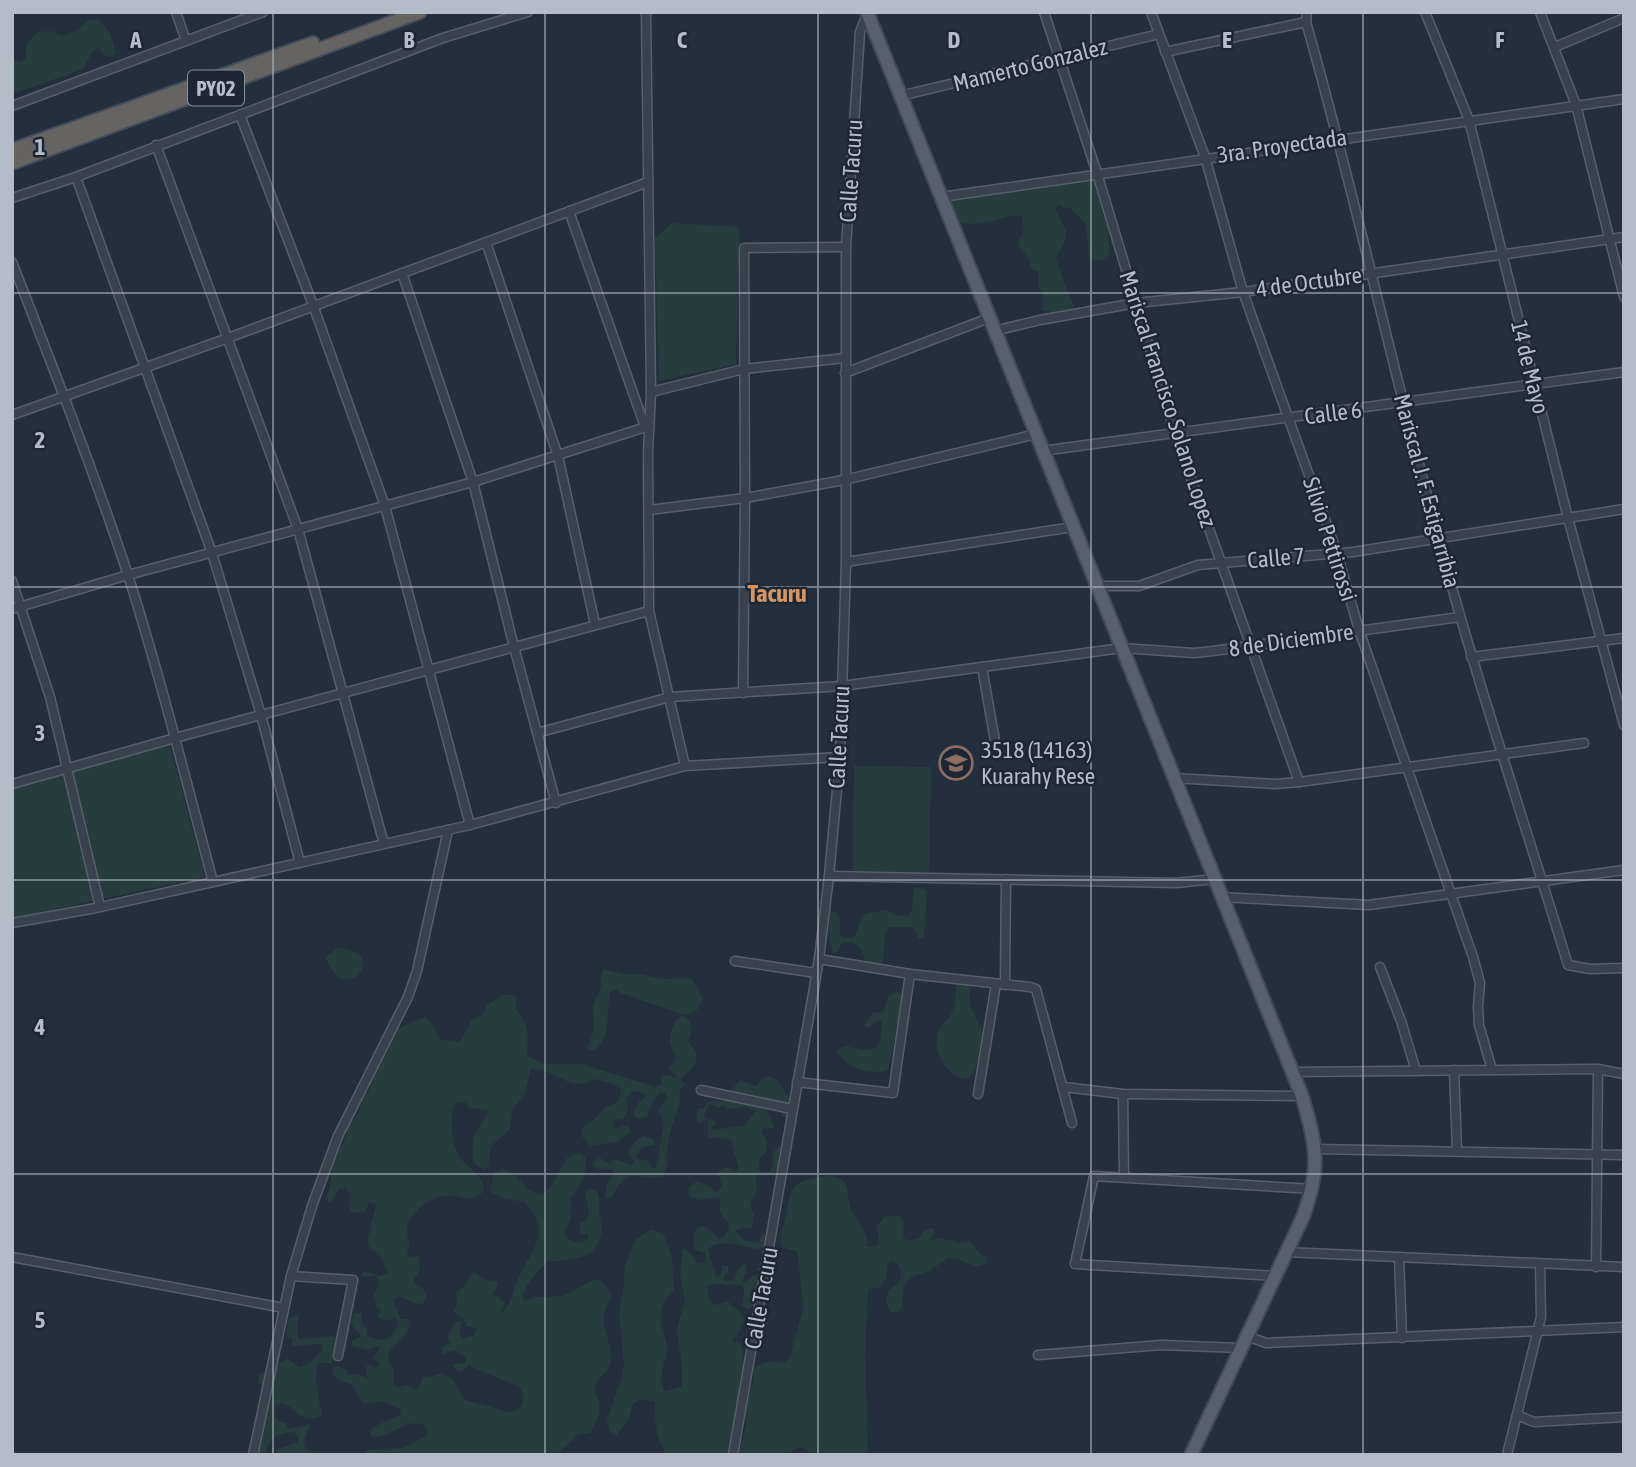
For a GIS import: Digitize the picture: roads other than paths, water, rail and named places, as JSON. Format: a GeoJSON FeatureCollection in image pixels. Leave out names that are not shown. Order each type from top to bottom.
{"type":"FeatureCollection","features":[{"type":"Feature","properties":{"kind":"highway","name":"PY02"},"geometry":{"type":"LineString","coordinates":[[12,150],[399,12]]}},
{"type":"Feature","properties":{"kind":"highway","name":"PY02"},"geometry":{"type":"LineString","coordinates":[[12,163],[420,12]]}},
{"type":"Feature","properties":{"kind":"main road"},"geometry":{"type":"LineString","coordinates":[[867,13],[1302,1096],[1315,1149],[1317,1164],[1313,1189],[1191,1455]]}},
{"type":"Feature","properties":{"kind":"street"},"geometry":{"type":"LineString","coordinates":[[176,12],[186,41]]}},
{"type":"Feature","properties":{"kind":"street"},"geometry":{"type":"LineString","coordinates":[[12,106],[263,12]]}},
{"type":"Feature","properties":{"kind":"street"},"geometry":{"type":"LineString","coordinates":[[12,198],[76,177],[443,38],[528,12]]}},
{"type":"Feature","properties":{"kind":"street"},"geometry":{"type":"LineString","coordinates":[[646,12],[651,392],[647,426],[649,611],[685,766]]}},
{"type":"Feature","properties":{"kind":"street","name":"Mariscal Francisco Solano Lopez"},"geometry":{"type":"LineString","coordinates":[[1044,12],[1097,173],[1175,433],[1299,782]]}},
{"type":"Feature","properties":{"kind":"street","name":"Silvio Pettirossi"},"geometry":{"type":"LineString","coordinates":[[1151,12],[1205,157],[1243,292],[1337,553],[1359,630],[1451,893],[1480,984],[1479,1025],[1492,1070]]}},
{"type":"Feature","properties":{"kind":"street","name":"Mariscal J. F. Estigarribia"},"geometry":{"type":"LineString","coordinates":[[1307,12],[1306,22],[1339,138],[1438,538],[1501,756],[1568,965],[1590,969],[1624,968]]}},
{"type":"Feature","properties":{"kind":"street","name":"14 de Mayo"},"geometry":{"type":"LineString","coordinates":[[1425,12],[1469,120],[1568,518],[1624,725]]}},
{"type":"Feature","properties":{"kind":"street"},"geometry":{"type":"LineString","coordinates":[[1540,12],[1576,105],[1624,297]]}},
{"type":"Feature","properties":{"kind":"street","name":"Calle Tacuru"},"geometry":{"type":"LineString","coordinates":[[733,1455],[816,973],[830,876],[840,757],[846,562],[846,247],[860,32],[867,13]]}},
{"type":"Feature","properties":{"kind":"street"},"geometry":{"type":"LineString","coordinates":[[1555,47],[1624,18]]}},
{"type":"Feature","properties":{"kind":"street"},"geometry":{"type":"LineString","coordinates":[[1165,51],[1306,22]]}},
{"type":"Feature","properties":{"kind":"street","name":"Mamerto Gonzalez"},"geometry":{"type":"LineString","coordinates":[[901,96],[1158,34]]}},
{"type":"Feature","properties":{"kind":"street","name":"3ra. Proyectada"},"geometry":{"type":"LineString","coordinates":[[941,197],[1624,99]]}},
{"type":"Feature","properties":{"kind":"street"},"geometry":{"type":"LineString","coordinates":[[240,115],[313,305],[385,506],[470,825]]}},
{"type":"Feature","properties":{"kind":"street"},"geometry":{"type":"LineString","coordinates":[[156,145],[298,529],[384,844]]}},
{"type":"Feature","properties":{"kind":"street"},"geometry":{"type":"LineString","coordinates":[[76,177],[212,553],[261,715],[300,863]]}},
{"type":"Feature","properties":{"kind":"street"},"geometry":{"type":"LineString","coordinates":[[12,415],[649,182]]}},
{"type":"Feature","properties":{"kind":"street"},"geometry":{"type":"LineString","coordinates":[[569,211],[647,426]]}},
{"type":"Feature","properties":{"kind":"street","name":"4 de Octubre"},"geometry":{"type":"LineString","coordinates":[[994,331],[1136,303],[1243,292],[1624,237]]}},
{"type":"Feature","properties":{"kind":"street"},"geometry":{"type":"LineString","coordinates":[[486,242],[558,456],[595,624]]}},
{"type":"Feature","properties":{"kind":"street"},"geometry":{"type":"LineString","coordinates":[[743,693],[744,248],[846,247]]}},
{"type":"Feature","properties":{"kind":"street"},"geometry":{"type":"LineString","coordinates":[[12,262],[64,396],[128,575],[213,882]]}},
{"type":"Feature","properties":{"kind":"street"},"geometry":{"type":"LineString","coordinates":[[402,273],[473,482],[556,803]]}},
{"type":"Feature","properties":{"kind":"street"},"geometry":{"type":"LineString","coordinates":[[845,373],[989,318]]}},
{"type":"Feature","properties":{"kind":"street"},"geometry":{"type":"LineString","coordinates":[[651,392],[744,369],[845,358]]}},
{"type":"Feature","properties":{"kind":"street","name":"Calle 6"},"geometry":{"type":"LineString","coordinates":[[1042,451],[1404,404],[1624,372]]}},
{"type":"Feature","properties":{"kind":"street"},"geometry":{"type":"LineString","coordinates":[[17,608],[128,575],[473,482],[647,426]]}},
{"type":"Feature","properties":{"kind":"street"},"geometry":{"type":"LineString","coordinates":[[626,433],[640,438],[648,452]]}},
{"type":"Feature","properties":{"kind":"street"},"geometry":{"type":"LineString","coordinates":[[649,510],[745,498],[844,480],[1035,434]]}},
{"type":"Feature","properties":{"kind":"street","name":"Calle 7"},"geometry":{"type":"LineString","coordinates":[[1097,586],[1148,584],[1198,565],[1337,553],[1624,509]]}},
{"type":"Feature","properties":{"kind":"street"},"geometry":{"type":"LineString","coordinates":[[846,562],[1073,527]]}},
{"type":"Feature","properties":{"kind":"street"},"geometry":{"type":"LineString","coordinates":[[12,581],[17,608],[50,697],[100,907]]}},
{"type":"Feature","properties":{"kind":"street"},"geometry":{"type":"LineString","coordinates":[[12,784],[649,611]]}},
{"type":"Feature","properties":{"kind":"street","name":"8 de Diciembre"},"geometry":{"type":"LineString","coordinates":[[537,733],[670,697],[842,686],[1122,648],[1194,653],[1460,617]]}},
{"type":"Feature","properties":{"kind":"street"},"geometry":{"type":"LineString","coordinates":[[1471,657],[1624,638]]}},
{"type":"Feature","properties":{"kind":"street"},"geometry":{"type":"LineString","coordinates":[[982,667],[995,741]]}},
{"type":"Feature","properties":{"kind":"street"},"geometry":{"type":"LineString","coordinates":[[1174,778],[1275,784],[1299,782],[1584,743]]}},
{"type":"Feature","properties":{"kind":"street"},"geometry":{"type":"LineString","coordinates":[[12,923],[100,907],[470,825],[685,766],[840,757]]}},
{"type":"Feature","properties":{"kind":"street"},"geometry":{"type":"LineString","coordinates":[[253,1455],[291,1276],[312,1206],[338,1136],[408,997],[448,830]]}},
{"type":"Feature","properties":{"kind":"street"},"geometry":{"type":"LineString","coordinates":[[1222,897],[1369,905],[1624,870]]}},
{"type":"Feature","properties":{"kind":"street"},"geometry":{"type":"LineString","coordinates":[[830,876],[1176,883],[1214,879]]}},
{"type":"Feature","properties":{"kind":"street"},"geometry":{"type":"LineString","coordinates":[[978,1094],[1001,984],[1006,879]]}},
{"type":"Feature","properties":{"kind":"street"},"geometry":{"type":"LineString","coordinates":[[818,959],[911,974],[1030,986],[1036,989],[1072,1123]]}},
{"type":"Feature","properties":{"kind":"street"},"geometry":{"type":"LineString","coordinates":[[735,961],[816,973]]}},
{"type":"Feature","properties":{"kind":"street"},"geometry":{"type":"LineString","coordinates":[[1380,967],[1416,1070]]}},
{"type":"Feature","properties":{"kind":"street"},"geometry":{"type":"LineString","coordinates":[[797,1082],[893,1093],[911,974]]}},
{"type":"Feature","properties":{"kind":"street"},"geometry":{"type":"LineString","coordinates":[[1596,1268],[1598,1069]]}},
{"type":"Feature","properties":{"kind":"street"},"geometry":{"type":"LineString","coordinates":[[1292,1072],[1598,1069],[1624,1074]]}},
{"type":"Feature","properties":{"kind":"street"},"geometry":{"type":"LineString","coordinates":[[1454,1070],[1457,1150]]}},
{"type":"Feature","properties":{"kind":"street"},"geometry":{"type":"LineString","coordinates":[[1064,1087],[1123,1094],[1302,1096]]}},
{"type":"Feature","properties":{"kind":"street"},"geometry":{"type":"LineString","coordinates":[[701,1090],[792,1109]]}},
{"type":"Feature","properties":{"kind":"street"},"geometry":{"type":"LineString","coordinates":[[1123,1094],[1124,1177]]}},
{"type":"Feature","properties":{"kind":"street"},"geometry":{"type":"LineString","coordinates":[[1315,1149],[1624,1155]]}},
{"type":"Feature","properties":{"kind":"street"},"geometry":{"type":"LineString","coordinates":[[1275,1276],[1075,1264],[1094,1176],[1313,1189]]}},
{"type":"Feature","properties":{"kind":"street"},"geometry":{"type":"LineString","coordinates":[[1286,1252],[1596,1268],[1624,1267]]}},
{"type":"Feature","properties":{"kind":"street"},"geometry":{"type":"LineString","coordinates":[[12,1257],[284,1308]]}},
{"type":"Feature","properties":{"kind":"street"},"geometry":{"type":"LineString","coordinates":[[1399,1257],[1402,1338]]}},
{"type":"Feature","properties":{"kind":"street"},"geometry":{"type":"LineString","coordinates":[[1507,1455],[1541,1317],[1540,1265]]}},
{"type":"Feature","properties":{"kind":"street"},"geometry":{"type":"LineString","coordinates":[[291,1276],[353,1280],[338,1356]]}},
{"type":"Feature","properties":{"kind":"street"},"geometry":{"type":"LineString","coordinates":[[1247,1335],[1266,1343],[1624,1327]]}},
{"type":"Feature","properties":{"kind":"street"},"geometry":{"type":"LineString","coordinates":[[1038,1354],[1161,1345],[1241,1348]]}},
{"type":"Feature","properties":{"kind":"street"},"geometry":{"type":"LineString","coordinates":[[1517,1415],[1534,1422],[1624,1417]]}},
{"type":"Feature","properties":{"kind":"place","name":"3518 (14163) Kuarahy Rese"},"geometry":{"type":"Point","coordinates":[956,763]}},
{"type":"Feature","properties":{"kind":"district","name":"Tacuru"},"geometry":{"type":"Point","coordinates":[777,593]}}]}
